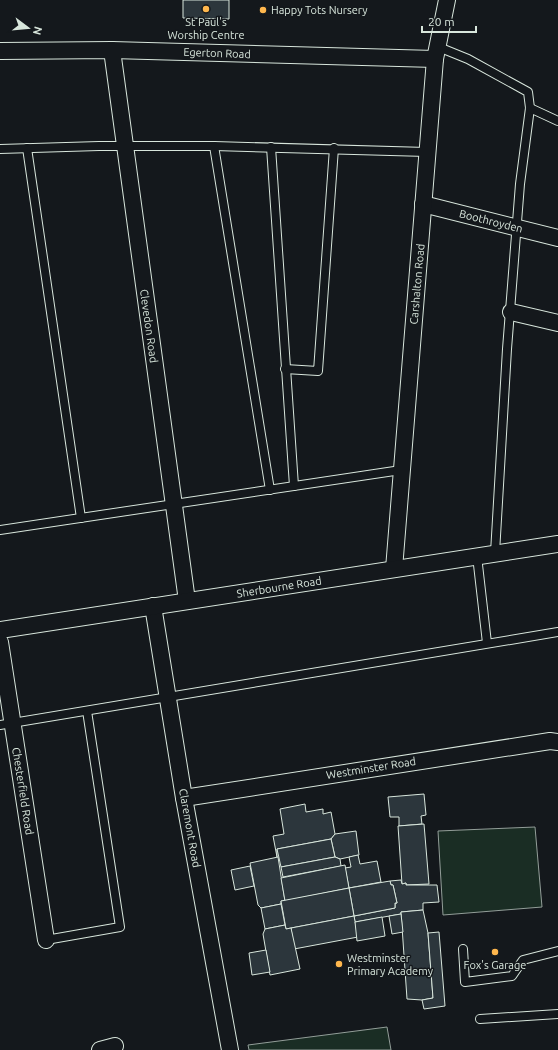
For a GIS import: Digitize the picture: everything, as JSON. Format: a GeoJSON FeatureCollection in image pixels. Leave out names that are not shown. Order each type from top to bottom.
{"type":"FeatureCollection","features":[{"type":"Feature","properties":{"kind":"street","name":"Carshalton Road"},"geometry":{"type":"LineString","coordinates":[[394,569],[435,52],[447,0]]}},
{"type":"Feature","properties":{"kind":"street","name":"Egerton Road"},"geometry":{"type":"LineString","coordinates":[[0,51],[112,50],[435,52]]}},
{"type":"Feature","properties":{"kind":"street","name":"Clevedon Road"},"geometry":{"type":"LineString","coordinates":[[112,50],[187,601]]}},
{"type":"Feature","properties":{"kind":"street","name":"Boothroyden"},"geometry":{"type":"LineString","coordinates":[[423,204],[558,238]]}},
{"type":"Feature","properties":{"kind":"street"},"geometry":{"type":"LineString","coordinates":[[511,312],[558,323]]}},
{"type":"Feature","properties":{"kind":"street","name":"Sherbourne Road"},"geometry":{"type":"LineString","coordinates":[[0,630],[558,544]]}},
{"type":"Feature","properties":{"kind":"street","name":"Claremont Road"},"geometry":{"type":"LineString","coordinates":[[153,606],[184,798],[230,1050]]}},
{"type":"Feature","properties":{"kind":"street","name":"Chesterfield Road"},"geometry":{"type":"LineString","coordinates":[[0,642],[6,724],[46,940]]}},
{"type":"Feature","properties":{"kind":"street","name":"Westminster Road"},"geometry":{"type":"LineString","coordinates":[[184,798],[550,741],[558,742]]}},
{"type":"Feature","properties":{"kind":"lane"},"geometry":{"type":"LineString","coordinates":[[435,52],[468,59],[528,92],[530,108],[517,227],[495,553]]}},
{"type":"Feature","properties":{"kind":"lane"},"geometry":{"type":"LineString","coordinates":[[530,108],[558,121]]}},
{"type":"Feature","properties":{"kind":"lane"},"geometry":{"type":"LineString","coordinates":[[0,149],[124,146],[214,146],[334,148],[427,152]]}},
{"type":"Feature","properties":{"kind":"lane"},"geometry":{"type":"LineString","coordinates":[[214,146],[270,490]]}},
{"type":"Feature","properties":{"kind":"lane"},"geometry":{"type":"LineString","coordinates":[[270,147],[294,486]]}},
{"type":"Feature","properties":{"kind":"lane"},"geometry":{"type":"LineString","coordinates":[[27,148],[81,518]]}},
{"type":"Feature","properties":{"kind":"lane"},"geometry":{"type":"LineString","coordinates":[[285,369],[318,370],[334,148]]}},
{"type":"Feature","properties":{"kind":"lane"},"geometry":{"type":"LineString","coordinates":[[0,530],[401,470]]}},
{"type":"Feature","properties":{"kind":"lane"},"geometry":{"type":"LineString","coordinates":[[477,556],[487,643]]}},
{"type":"Feature","properties":{"kind":"lane"},"geometry":{"type":"LineString","coordinates":[[6,724],[558,632]]}},
{"type":"Feature","properties":{"kind":"lane"},"geometry":{"type":"LineString","coordinates":[[46,940],[120,927],[87,711]]}},
{"type":"Feature","properties":{"kind":"lane"},"geometry":{"type":"LineString","coordinates":[[463,949],[465,982],[512,976],[523,960],[558,951]]}},
{"type":"Feature","properties":{"kind":"lane"},"geometry":{"type":"LineString","coordinates":[[480,1019],[558,1014]]}},
{"type":"Feature","properties":{"kind":"green space"},"geometry":{"type":"Polygon","coordinates":[[[535,827],[542,907],[443,915],[438,831],[535,827]]]}},
{"type":"Feature","properties":{"kind":"green space"},"geometry":{"type":"Polygon","coordinates":[[[387,1027],[391,1050],[249,1050],[248,1045],[387,1027]]]}},
{"type":"Feature","properties":{"kind":"building","name":"St Paul's Worship Centre"},"geometry":{"type":"Polygon","coordinates":[[[183,0],[229,0],[229,19],[183,18],[183,0]]]}},
{"type":"Feature","properties":{"kind":"building"},"geometry":{"type":"Polygon","coordinates":[[[424,794],[426,815],[421,816],[422,824],[399,826],[399,817],[390,817],[388,797],[424,794]]]}},
{"type":"Feature","properties":{"kind":"building"},"geometry":{"type":"Polygon","coordinates":[[[305,804],[306,812],[323,809],[323,814],[331,812],[335,834],[331,839],[277,849],[277,857],[273,836],[284,834],[280,809],[305,804]]]}},
{"type":"Feature","properties":{"kind":"building"},"geometry":{"type":"Polygon","coordinates":[[[424,824],[429,884],[402,884],[398,826],[424,824]]]}},
{"type":"Feature","properties":{"kind":"building"},"geometry":{"type":"Polygon","coordinates":[[[356,831],[359,855],[340,859],[335,857],[331,839],[335,834],[356,831]]]}},
{"type":"Feature","properties":{"kind":"building"},"geometry":{"type":"Polygon","coordinates":[[[331,839],[335,857],[281,867],[277,849],[331,839]]]}},
{"type":"Feature","properties":{"kind":"building"},"geometry":{"type":"Polygon","coordinates":[[[358,855],[360,864],[377,861],[381,882],[349,888],[345,868],[351,867],[349,857],[358,855]]]}},
{"type":"Feature","properties":{"kind":"building"},"geometry":{"type":"Polygon","coordinates":[[[278,857],[285,901],[281,901],[281,904],[261,908],[258,905],[250,863],[278,857]]]}},
{"type":"Feature","properties":{"kind":"building"},"geometry":{"type":"Polygon","coordinates":[[[335,857],[340,859],[341,866],[283,877],[281,867],[335,857]]]}},
{"type":"Feature","properties":{"kind":"building"},"geometry":{"type":"Polygon","coordinates":[[[345,865],[349,888],[285,901],[281,878],[345,865]]]}},
{"type":"Feature","properties":{"kind":"building"},"geometry":{"type":"Polygon","coordinates":[[[250,866],[254,886],[235,890],[231,870],[250,866]]]}},
{"type":"Feature","properties":{"kind":"building"},"geometry":{"type":"Polygon","coordinates":[[[401,880],[402,884],[406,883],[406,885],[437,885],[439,902],[423,903],[423,910],[401,912],[401,914],[355,922],[354,916],[395,908],[395,903],[397,903],[393,885],[391,885],[390,881],[401,880]]]}},
{"type":"Feature","properties":{"kind":"building"},"geometry":{"type":"Polygon","coordinates":[[[390,881],[391,885],[393,885],[397,903],[395,903],[395,908],[354,916],[349,888],[390,881]]]}},
{"type":"Feature","properties":{"kind":"building"},"geometry":{"type":"Polygon","coordinates":[[[349,888],[354,916],[286,929],[281,901],[349,888]]]}},
{"type":"Feature","properties":{"kind":"building"},"geometry":{"type":"Polygon","coordinates":[[[281,904],[285,925],[265,929],[261,908],[281,904]]]}},
{"type":"Feature","properties":{"kind":"building"},"geometry":{"type":"Polygon","coordinates":[[[423,910],[428,933],[433,998],[422,1000],[407,999],[401,912],[423,910]]]}},
{"type":"Feature","properties":{"kind":"building"},"geometry":{"type":"Polygon","coordinates":[[[401,914],[403,932],[392,934],[389,916],[401,914]]]}},
{"type":"Feature","properties":{"kind":"building"},"geometry":{"type":"Polygon","coordinates":[[[354,916],[358,937],[294,949],[291,928],[354,916]]]}},
{"type":"Feature","properties":{"kind":"building"},"geometry":{"type":"Polygon","coordinates":[[[382,917],[385,936],[357,941],[355,922],[382,917]]]}},
{"type":"Feature","properties":{"kind":"building"},"geometry":{"type":"Polygon","coordinates":[[[285,925],[286,929],[291,928],[300,969],[270,975],[263,934],[265,929],[285,925]]]}},
{"type":"Feature","properties":{"kind":"building"},"geometry":{"type":"Polygon","coordinates":[[[439,932],[445,1006],[424,1009],[422,1000],[433,998],[428,933],[439,932]]]}},
{"type":"Feature","properties":{"kind":"building"},"geometry":{"type":"Polygon","coordinates":[[[266,950],[270,972],[252,975],[249,953],[266,950]]]}},
{"type":"Feature","properties":{"kind":"place","name":"St Paul's Worship Centre"},"geometry":{"type":"Point","coordinates":[206,9]}},
{"type":"Feature","properties":{"kind":"place","name":"Happy Tots Nursery"},"geometry":{"type":"Point","coordinates":[263,10]}},
{"type":"Feature","properties":{"kind":"place","name":"Fox's Garage"},"geometry":{"type":"Point","coordinates":[495,952]}},
{"type":"Feature","properties":{"kind":"place","name":"Westminster Primary Academy"},"geometry":{"type":"Point","coordinates":[339,964]}}]}
